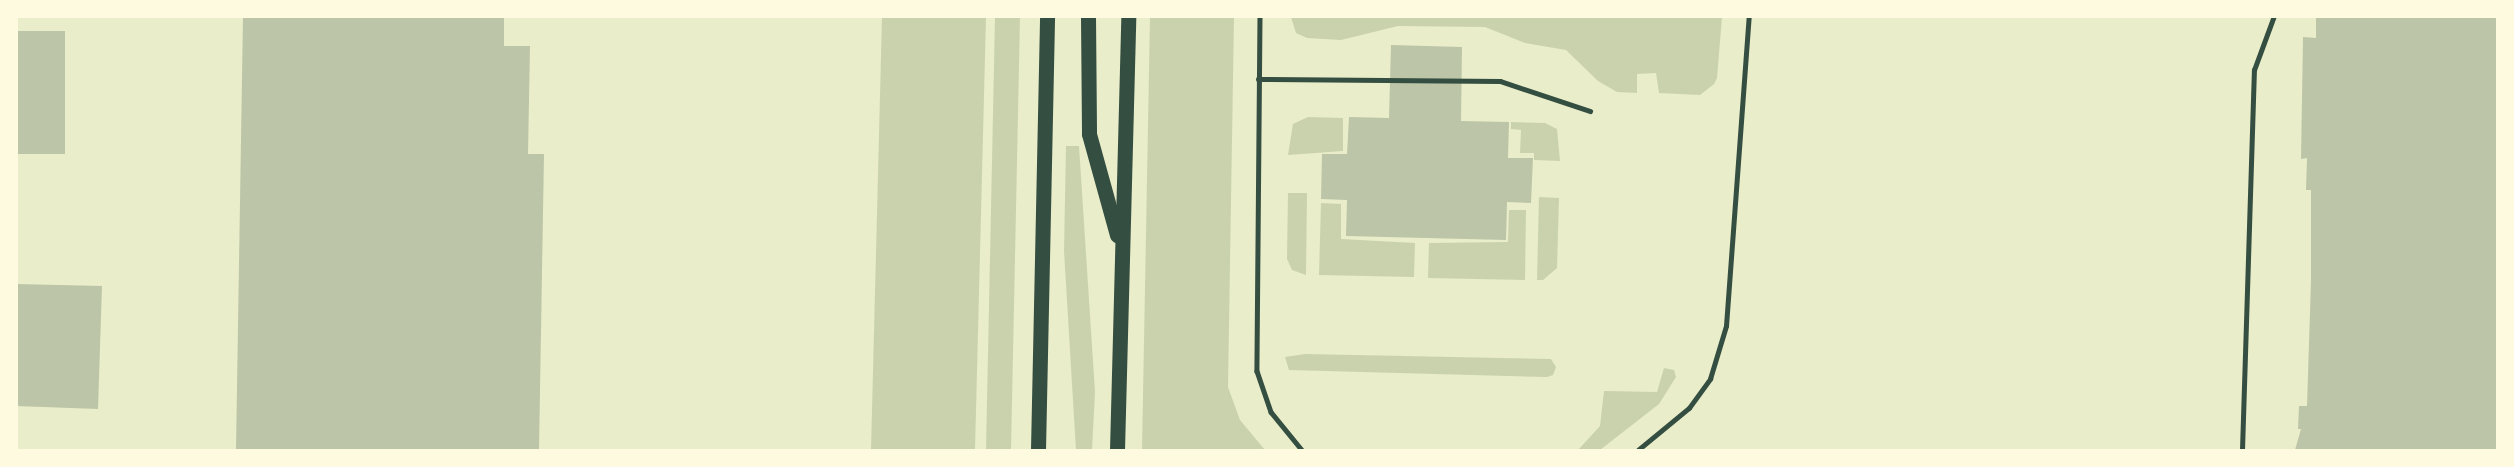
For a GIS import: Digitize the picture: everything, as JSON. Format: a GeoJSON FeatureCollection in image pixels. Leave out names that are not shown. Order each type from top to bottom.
{"type":"FeatureCollection","features":[{"type":"Feature","properties":{"kind":"main road"},"geometry":{"type":"LineString","coordinates":[[1038,450],[1047,16]]}},
{"type":"Feature","properties":{"kind":"main road"},"geometry":{"type":"LineString","coordinates":[[1088,16],[1089,134],[1122,253]]}},
{"type":"Feature","properties":{"kind":"main road"},"geometry":{"type":"LineString","coordinates":[[1117,450],[1128,16]]}},
{"type":"Feature","properties":{"kind":"lane"},"geometry":{"type":"LineString","coordinates":[[1260,16],[1257,371],[1271,412],[1302,450]]}},
{"type":"Feature","properties":{"kind":"lane"},"geometry":{"type":"LineString","coordinates":[[1638,450],[1689,408],[1710,379],[1726,326],[1749,16]]}},
{"type":"Feature","properties":{"kind":"lane"},"geometry":{"type":"LineString","coordinates":[[2242,450],[2254,70],[2274,16]]}},
{"type":"Feature","properties":{"kind":"lane"},"geometry":{"type":"LineString","coordinates":[[1258,79],[1500,81],[1590,111]]}},
{"type":"Feature","properties":{"kind":"green space"},"geometry":{"type":"Polygon","coordinates":[[[1291,16],[1722,17],[1717,78],[1714,84],[1700,95],[1659,93],[1656,73],[1637,74],[1637,93],[1617,92],[1598,81],[1566,50],[1525,43],[1485,27],[1398,26],[1341,40],[1307,38],[1296,33],[1291,16]]]}},
{"type":"Feature","properties":{"kind":"green space"},"geometry":{"type":"Polygon","coordinates":[[[882,17],[986,17],[975,450],[871,450],[882,17]]]}},
{"type":"Feature","properties":{"kind":"green space"},"geometry":{"type":"Polygon","coordinates":[[[995,17],[1020,17],[1011,450],[986,450],[995,17]]]}},
{"type":"Feature","properties":{"kind":"green space"},"geometry":{"type":"Polygon","coordinates":[[[1150,17],[1234,17],[1228,387],[1240,420],[1265,450],[1142,450],[1150,17]]]}},
{"type":"Feature","properties":{"kind":"green space"},"geometry":{"type":"Polygon","coordinates":[[[1308,117],[1343,118],[1343,151],[1288,155],[1293,124],[1308,117]]]}},
{"type":"Feature","properties":{"kind":"green space"},"geometry":{"type":"Polygon","coordinates":[[[1511,122],[1545,123],[1557,129],[1560,161],[1534,160],[1534,153],[1520,153],[1521,130],[1511,129],[1511,122]]]}},
{"type":"Feature","properties":{"kind":"green space"},"geometry":{"type":"Polygon","coordinates":[[[1066,146],[1079,146],[1095,392],[1092,450],[1076,450],[1064,251],[1066,146]]]}},
{"type":"Feature","properties":{"kind":"green space"},"geometry":{"type":"Polygon","coordinates":[[[1288,193],[1307,193],[1306,275],[1292,270],[1287,259],[1288,193]]]}},
{"type":"Feature","properties":{"kind":"green space"},"geometry":{"type":"Polygon","coordinates":[[[1539,197],[1559,198],[1557,268],[1543,280],[1537,280],[1539,197]]]}},
{"type":"Feature","properties":{"kind":"green space"},"geometry":{"type":"Polygon","coordinates":[[[1321,203],[1341,204],[1341,239],[1415,243],[1414,277],[1319,275],[1321,203]]]}},
{"type":"Feature","properties":{"kind":"green space"},"geometry":{"type":"Polygon","coordinates":[[[1509,210],[1526,210],[1525,280],[1428,278],[1429,243],[1508,242],[1509,210]]]}},
{"type":"Feature","properties":{"kind":"green space"},"geometry":{"type":"Polygon","coordinates":[[[1305,354],[1551,359],[1556,367],[1553,375],[1547,377],[1289,370],[1285,357],[1305,354]]]}},
{"type":"Feature","properties":{"kind":"green space"},"geometry":{"type":"Polygon","coordinates":[[[1664,368],[1674,370],[1676,377],[1659,404],[1600,450],[1578,450],[1600,426],[1604,391],[1657,392],[1664,368]]]}},
{"type":"Feature","properties":{"kind":"building"},"geometry":{"type":"Polygon","coordinates":[[[243,16],[504,16],[504,46],[530,46],[528,154],[544,154],[539,450],[236,450],[243,16]]]}},
{"type":"Feature","properties":{"kind":"building"},"geometry":{"type":"Polygon","coordinates":[[[2316,16],[2498,16],[2498,450],[2295,450],[2301,429],[2298,429],[2299,406],[2307,406],[2311,281],[2311,190],[2306,190],[2307,158],[2301,159],[2303,37],[2316,38],[2316,16]]]}},
{"type":"Feature","properties":{"kind":"building"},"geometry":{"type":"Polygon","coordinates":[[[16,31],[65,31],[65,154],[16,154],[16,31]]]}},
{"type":"Feature","properties":{"kind":"building"},"geometry":{"type":"Polygon","coordinates":[[[1391,45],[1462,47],[1461,121],[1509,122],[1508,158],[1533,158],[1531,203],[1507,202],[1506,240],[1346,236],[1347,200],[1321,199],[1322,154],[1347,154],[1349,117],[1389,118],[1391,45]]]}},
{"type":"Feature","properties":{"kind":"building"},"geometry":{"type":"Polygon","coordinates":[[[16,284],[102,286],[98,409],[16,406],[16,284]]]}}]}
